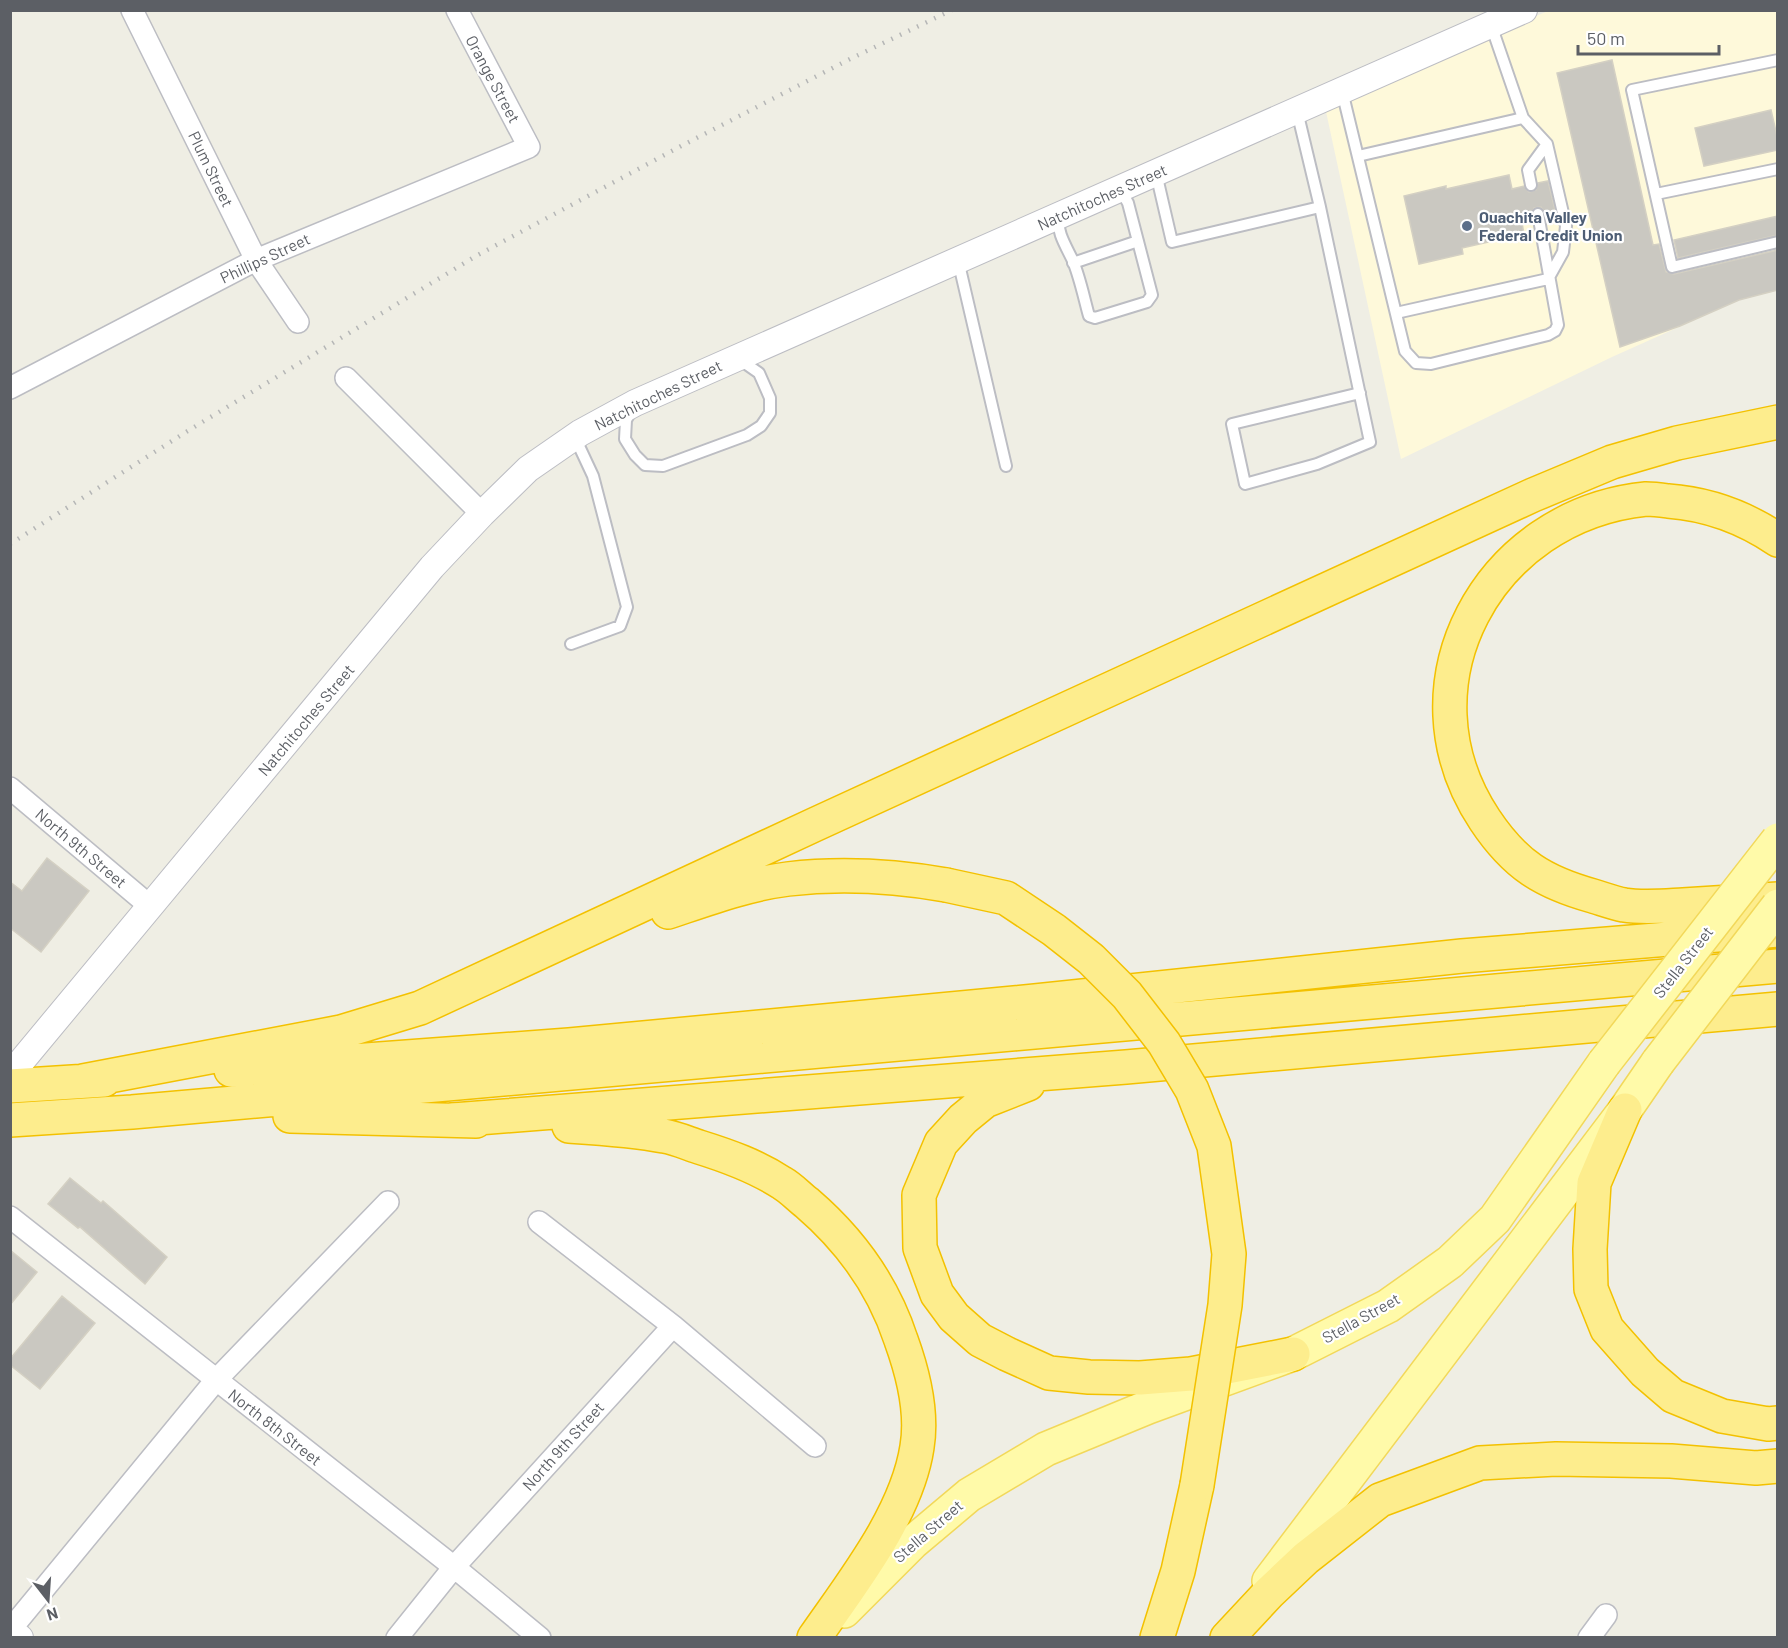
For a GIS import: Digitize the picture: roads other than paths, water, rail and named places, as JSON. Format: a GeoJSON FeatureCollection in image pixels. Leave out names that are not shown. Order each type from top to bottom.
{"type":"FeatureCollection","features":[{"type":"Feature","properties":{"kind":"highway"},"geometry":{"type":"LineString","coordinates":[[420,1008],[1533,495],[1612,462],[1677,443],[1778,422]]}},
{"type":"Feature","properties":{"kind":"highway"},"geometry":{"type":"LineString","coordinates":[[1778,540],[1756,526],[1726,512],[1689,502],[1648,499],[1604,506],[1563,523],[1532,542],[1508,563],[1485,594],[1469,622],[1457,652],[1449,709],[1459,770],[1472,801],[1493,832],[1515,856],[1546,880],[1624,905],[1663,906],[1778,899]]}},
{"type":"Feature","properties":{"kind":"highway"},"geometry":{"type":"LineString","coordinates":[[83,1081],[341,1032],[420,1008],[635,923],[728,893],[788,879],[905,878],[1006,898],[1054,930],[1091,960],[1127,995],[1164,1043],[1192,1090],[1214,1146],[1229,1254],[1225,1305],[1197,1485],[1178,1571],[1157,1638]]}},
{"type":"Feature","properties":{"kind":"highway"},"geometry":{"type":"LineString","coordinates":[[10,1086],[568,1045],[1035,1001],[1461,956],[1778,930]]}},
{"type":"Feature","properties":{"kind":"highway"},"geometry":{"type":"LineString","coordinates":[[10,1120],[132,1112],[1778,966]]}},
{"type":"Feature","properties":{"kind":"highway"},"geometry":{"type":"LineString","coordinates":[[453,1120],[1125,1067],[1778,1009]]}},
{"type":"Feature","properties":{"kind":"highway"},"geometry":{"type":"LineString","coordinates":[[1741,1012],[1778,1017]]}},
{"type":"Feature","properties":{"kind":"highway"},"geometry":{"type":"LineString","coordinates":[[1125,1067],[1045,1079],[1019,1086],[985,1101],[963,1119],[941,1143],[919,1195],[918,1221],[920,1248],[937,1294],[954,1317],[980,1340],[1049,1373],[1089,1377],[1191,1374],[1293,1354]]}},
{"type":"Feature","properties":{"kind":"highway"},"geometry":{"type":"LineString","coordinates":[[1625,1110],[1594,1183],[1590,1249],[1591,1290],[1607,1329],[1645,1372],[1673,1396],[1722,1416],[1768,1424],[1778,1423]]}},
{"type":"Feature","properties":{"kind":"highway"},"geometry":{"type":"LineString","coordinates":[[132,1112],[453,1120],[582,1127],[665,1136],[737,1159],[783,1183],[819,1214],[849,1245],[875,1281],[894,1319],[912,1370],[918,1418],[917,1447],[908,1481],[891,1520],[816,1638]]}},
{"type":"Feature","properties":{"kind":"highway"},"geometry":{"type":"LineString","coordinates":[[1227,1638],[1306,1558],[1380,1500],[1479,1463],[1556,1460],[1671,1461],[1756,1468],[1778,1466]]}},
{"type":"Feature","properties":{"kind":"main road","name":"Stella Street"},"geometry":{"type":"LineString","coordinates":[[816,1638],[912,1542],[969,1495],[1046,1449],[1148,1407],[1293,1354],[1388,1306],[1457,1255],[1495,1220],[1604,1063],[1778,840]]}},
{"type":"Feature","properties":{"kind":"main road"},"geometry":{"type":"LineString","coordinates":[[1227,1638],[1625,1110],[1658,1062],[1778,906]]}},
{"type":"Feature","properties":{"kind":"street","name":"Plum Street"},"geometry":{"type":"LineString","coordinates":[[132,10],[256,260],[298,322]]}},
{"type":"Feature","properties":{"kind":"street","name":"Orange Street"},"geometry":{"type":"LineString","coordinates":[[458,10],[530,147]]}},
{"type":"Feature","properties":{"kind":"street","name":"Natchitoches Street"},"geometry":{"type":"LineString","coordinates":[[10,1075],[432,567],[528,469],[567,442],[635,403],[1524,10]]}},
{"type":"Feature","properties":{"kind":"street","name":"Phillips Street"},"geometry":{"type":"LineString","coordinates":[[10,388],[256,260],[530,147]]}},
{"type":"Feature","properties":{"kind":"street"},"geometry":{"type":"LineString","coordinates":[[346,378],[482,514]]}},
{"type":"Feature","properties":{"kind":"street","name":"North 9th Street"},"geometry":{"type":"LineString","coordinates":[[10,788],[151,908]]}},
{"type":"Feature","properties":{"kind":"street"},"geometry":{"type":"LineString","coordinates":[[20,1638],[11,1630],[216,1380],[388,1202]]}},
{"type":"Feature","properties":{"kind":"street","name":"North 8th Street"},"geometry":{"type":"LineString","coordinates":[[10,1217],[454,1567],[540,1638]]}},
{"type":"Feature","properties":{"kind":"street"},"geometry":{"type":"LineString","coordinates":[[539,1222],[673,1326],[815,1446]]}},
{"type":"Feature","properties":{"kind":"street","name":"North 9th Street"},"geometry":{"type":"LineString","coordinates":[[397,1638],[454,1567],[673,1326]]}},
{"type":"Feature","properties":{"kind":"street"},"geometry":{"type":"LineString","coordinates":[[1589,1638],[1606,1615]]}},
{"type":"Feature","properties":{"kind":"lane"},"geometry":{"type":"LineString","coordinates":[[1396,314],[1548,279],[1563,252],[1566,226],[1547,144],[1523,118],[1491,25]]}},
{"type":"Feature","properties":{"kind":"lane"},"geometry":{"type":"LineString","coordinates":[[1778,60],[1632,90],[1672,267],[1778,242]]}},
{"type":"Feature","properties":{"kind":"lane"},"geometry":{"type":"LineString","coordinates":[[1342,91],[1405,351],[1416,363],[1431,364],[1548,335],[1555,331],[1558,325],[1538,214]]}},
{"type":"Feature","properties":{"kind":"lane"},"geometry":{"type":"LineString","coordinates":[[1297,111],[1320,207],[1360,393],[1370,442],[1317,464],[1245,484],[1232,424],[1360,393]]}},
{"type":"Feature","properties":{"kind":"lane"},"geometry":{"type":"LineString","coordinates":[[1358,156],[1523,118]]}},
{"type":"Feature","properties":{"kind":"lane"},"geometry":{"type":"LineString","coordinates":[[1531,185],[1528,170],[1547,144]]}},
{"type":"Feature","properties":{"kind":"lane"},"geometry":{"type":"LineString","coordinates":[[1656,194],[1778,169]]}},
{"type":"Feature","properties":{"kind":"lane"},"geometry":{"type":"LineString","coordinates":[[1156,173],[1172,242],[1320,207]]}},
{"type":"Feature","properties":{"kind":"lane"},"geometry":{"type":"LineString","coordinates":[[1058,216],[1062,238],[1073,263],[1089,316],[1095,318],[1147,302],[1152,295],[1128,203],[1120,189]]}},
{"type":"Feature","properties":{"kind":"lane"},"geometry":{"type":"LineString","coordinates":[[1073,263],[1138,241]]}},
{"type":"Feature","properties":{"kind":"lane"},"geometry":{"type":"LineString","coordinates":[[958,260],[1006,466]]}},
{"type":"Feature","properties":{"kind":"lane"},"geometry":{"type":"LineString","coordinates":[[635,403],[626,420],[625,439],[635,455],[645,465],[663,466],[747,435],[761,426],[770,413],[770,398],[759,373],[737,358]]}},
{"type":"Feature","properties":{"kind":"lane"},"geometry":{"type":"LineString","coordinates":[[567,442],[579,447],[593,476],[627,607],[620,626],[571,644]]}},
{"type":"Feature","properties":{"kind":"railway"},"geometry":{"type":"LineString","coordinates":[[10,544],[186,432],[476,256],[685,144],[850,59],[952,10]]}},
{"type":"Feature","properties":{"kind":"place","name":"Ouachita Valley Federal Credit Union"},"geometry":{"type":"Point","coordinates":[1467,226]}}]}
